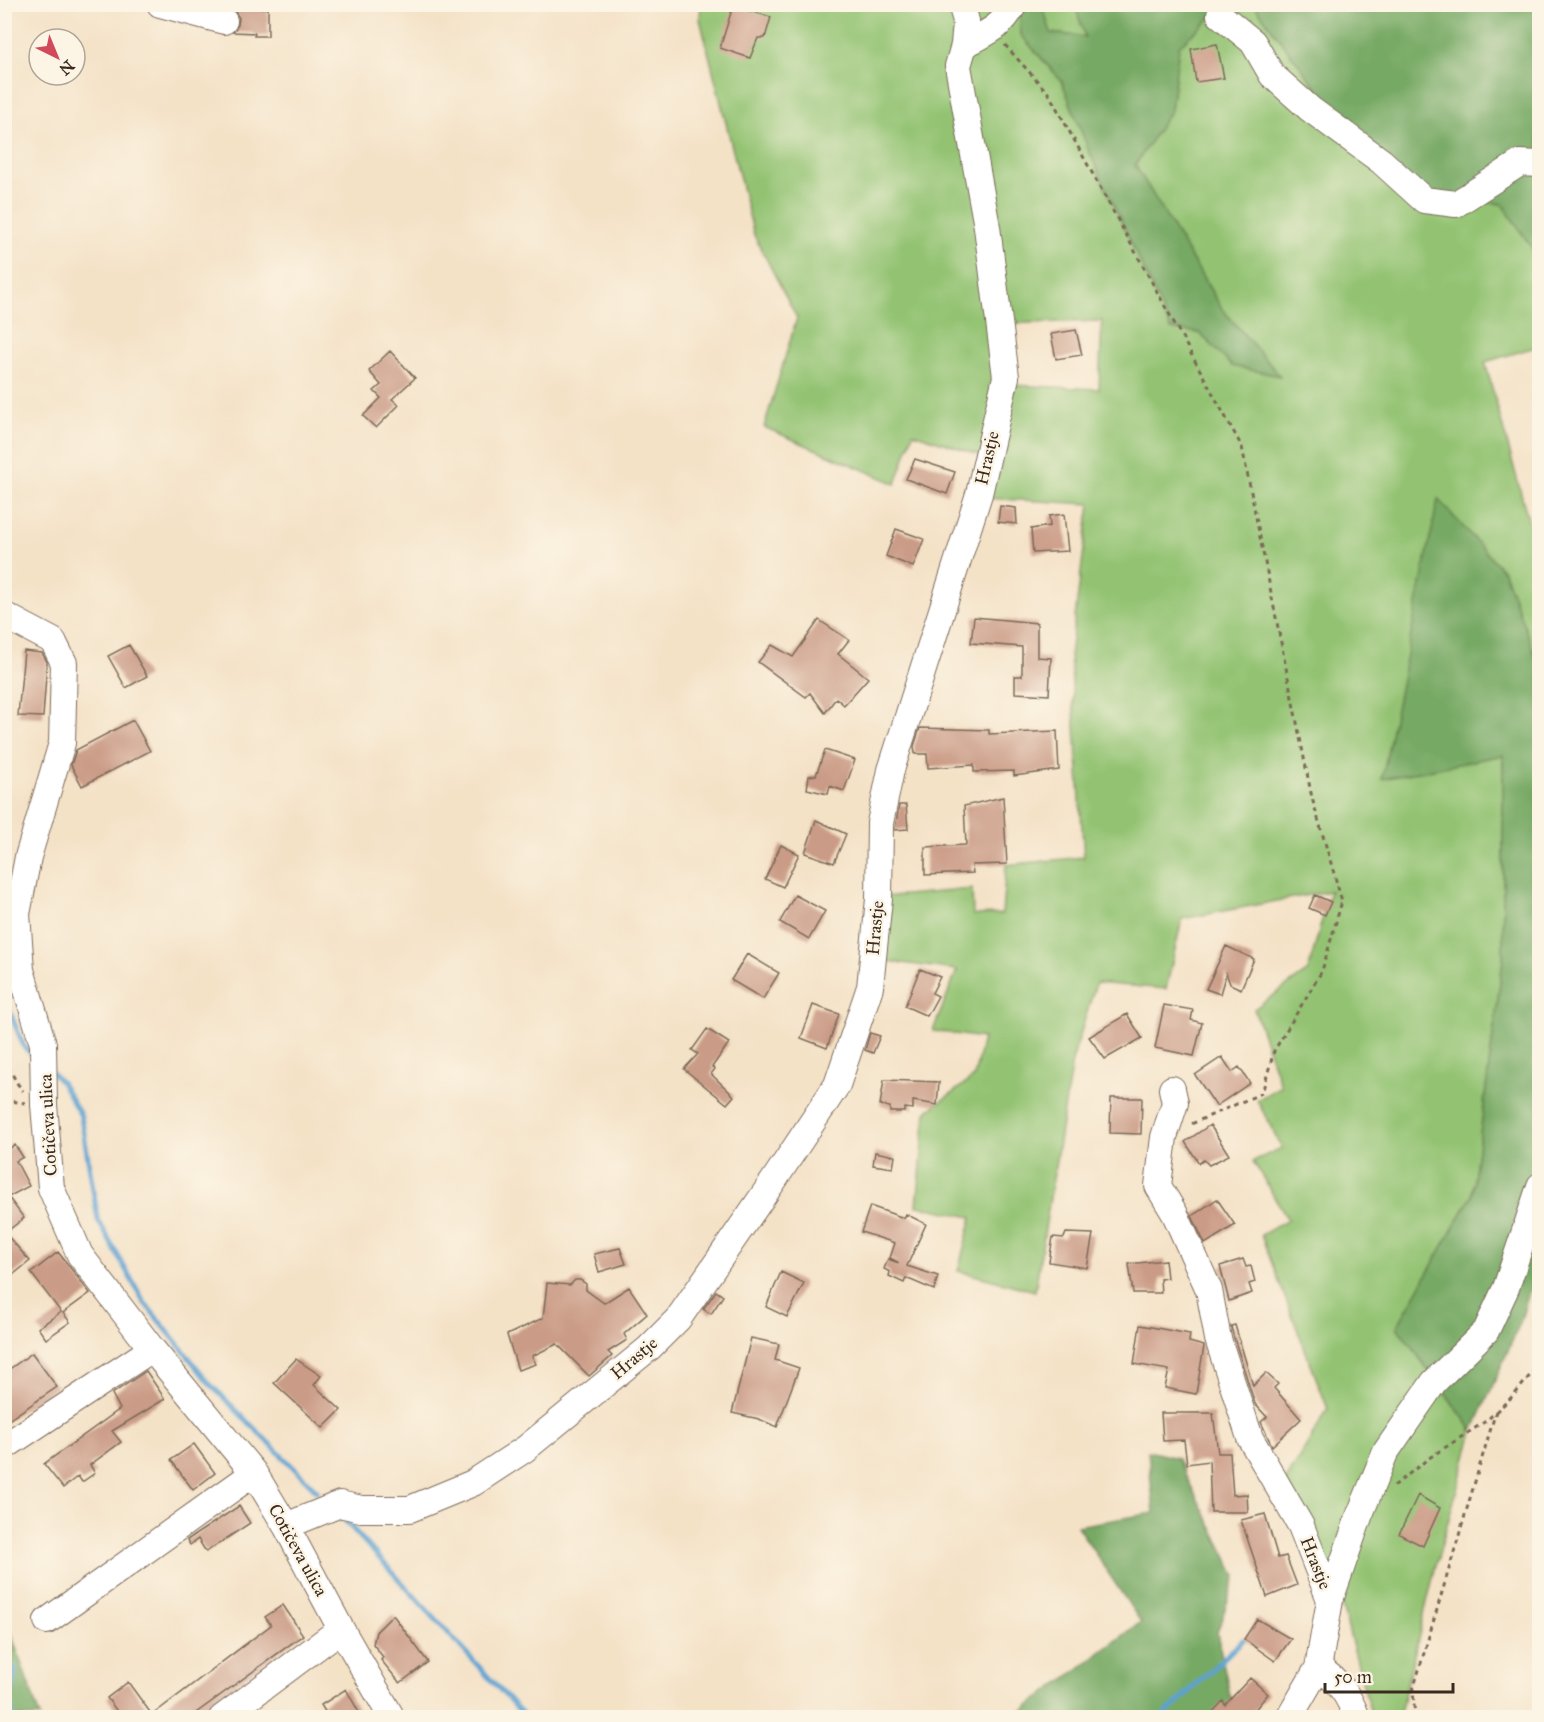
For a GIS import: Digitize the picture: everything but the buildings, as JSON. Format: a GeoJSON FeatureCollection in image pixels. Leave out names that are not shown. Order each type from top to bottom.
{"type":"FeatureCollection","features":[{"type":"Feature","properties":{"kind":"street"},"geometry":{"type":"LineString","coordinates":[[160,4],[224,21]]}},
{"type":"Feature","properties":{"kind":"street","name":"Hrastje"},"geometry":{"type":"LineString","coordinates":[[286,1526],[340,1504],[361,1509],[410,1509],[473,1483],[525,1449],[649,1348],[678,1319],[837,1085],[870,987],[879,899],[880,822],[891,770],[979,494],[1006,377],[987,227],[958,66],[964,45],[966,21],[962,4]]}},
{"type":"Feature","properties":{"kind":"street"},"geometry":{"type":"LineString","coordinates":[[964,45],[992,31],[1008,17],[1014,4]]}},
{"type":"Feature","properties":{"kind":"street"},"geometry":{"type":"LineString","coordinates":[[1220,15],[1253,42],[1272,75],[1310,110],[1380,161],[1424,200],[1456,204],[1520,163],[1539,164]]}},
{"type":"Feature","properties":{"kind":"street","name":"Cotičeva ulica"},"geometry":{"type":"LineString","coordinates":[[4,615],[53,641],[64,663],[62,743],[28,857],[17,914],[21,970],[43,1044],[44,1105],[51,1188],[80,1255],[254,1473],[286,1526],[392,1718]]}},
{"type":"Feature","properties":{"kind":"street","name":"Hrastje"},"geometry":{"type":"LineString","coordinates":[[1172,1089],[1174,1103],[1164,1137],[1158,1186],[1175,1215],[1209,1290],[1218,1339],[1250,1438],[1301,1526],[1330,1600]]}},
{"type":"Feature","properties":{"kind":"street","name":"Hrastje"},"geometry":{"type":"LineString","coordinates":[[1330,1600],[1360,1514],[1385,1453],[1434,1382],[1486,1331],[1506,1288],[1539,1186]]}},
{"type":"Feature","properties":{"kind":"street"},"geometry":{"type":"LineString","coordinates":[[4,1447],[152,1348]]}},
{"type":"Feature","properties":{"kind":"street"},"geometry":{"type":"LineString","coordinates":[[47,1621],[254,1473]]}},
{"type":"Feature","properties":{"kind":"street"},"geometry":{"type":"LineString","coordinates":[[1289,1718],[1318,1668],[1330,1600]]}},
{"type":"Feature","properties":{"kind":"street"},"geometry":{"type":"LineString","coordinates":[[222,1718],[341,1629]]}},
{"type":"Feature","properties":{"kind":"street"},"geometry":{"type":"LineString","coordinates":[[1318,1668],[1330,1675],[1349,1696],[1357,1718]]}},
{"type":"Feature","properties":{"kind":"path"},"geometry":{"type":"LineString","coordinates":[[992,31],[1049,94],[1242,447],[1312,798],[1342,901],[1322,971],[1274,1051],[1262,1093],[1164,1137]]}},
{"type":"Feature","properties":{"kind":"path"},"geometry":{"type":"LineString","coordinates":[[1386,1493],[1429,1458],[1486,1421],[1515,1394],[1539,1364]]}},
{"type":"Feature","properties":{"kind":"path"},"geometry":{"type":"LineString","coordinates":[[1415,1718],[1413,1690],[1496,1411]]}},
{"type":"Feature","properties":{"kind":"green space"},"geometry":{"type":"Polygon","coordinates":[[[701,4],[1038,5],[1019,8],[1021,35],[1062,82],[1089,151],[1171,329],[1200,333],[1233,366],[1279,375],[1222,309],[1135,165],[1171,110],[1179,46],[1225,5],[1254,5],[1355,139],[1430,194],[1502,204],[1539,258],[1539,346],[1485,362],[1539,559],[1539,668],[1504,572],[1382,779],[1503,755],[1503,960],[1472,1195],[1397,1327],[1473,1431],[1435,1569],[1399,1717],[1372,1717],[1339,1595],[1284,1484],[1328,1409],[1261,1235],[1288,1220],[1253,1161],[1282,1148],[1257,1100],[1281,1086],[1254,1009],[1308,971],[1330,891],[1182,919],[1166,989],[1096,983],[1072,1061],[1035,1291],[958,1271],[972,1217],[917,1206],[926,1112],[974,1077],[983,1038],[933,1031],[957,970],[879,960],[884,897],[972,889],[973,915],[1002,914],[1006,865],[1084,857],[1070,655],[1090,504],[984,498],[1011,385],[1099,389],[1102,321],[994,324],[1001,376],[983,456],[913,433],[896,484],[764,427],[797,318],[754,235],[700,19],[701,4]]]}},
{"type":"Feature","properties":{"kind":"green space"},"geometry":{"type":"Polygon","coordinates":[[[1042,5],[1075,5],[1086,37],[1051,33],[1042,5]]]}},
{"type":"Feature","properties":{"kind":"green space"},"geometry":{"type":"Polygon","coordinates":[[[1042,5],[1051,33],[1085,37],[1075,5],[1225,5],[1179,46],[1171,110],[1135,165],[1222,309],[1280,376],[1232,366],[1200,333],[1171,329],[1089,151],[1062,82],[1021,35],[1019,8],[1042,5]]]}},
{"type":"Feature","properties":{"kind":"green space"},"geometry":{"type":"Polygon","coordinates":[[[1254,5],[1539,5],[1539,258],[1502,204],[1430,194],[1355,139],[1254,5]]]}},
{"type":"Feature","properties":{"kind":"green space"},"geometry":{"type":"Polygon","coordinates":[[[1438,499],[1504,572],[1540,668],[1539,1259],[1520,1323],[1473,1431],[1397,1327],[1472,1195],[1503,960],[1503,755],[1382,779],[1438,499]]]}},
{"type":"Feature","properties":{"kind":"green space"},"geometry":{"type":"Polygon","coordinates":[[[1148,1451],[1177,1458],[1236,1576],[1217,1633],[1231,1700],[1215,1717],[1013,1718],[1141,1622],[1077,1526],[1154,1513],[1148,1451]]]}},
{"type":"Feature","properties":{"kind":"green space"},"geometry":{"type":"Polygon","coordinates":[[[5,1616],[40,1717],[5,1717],[5,1616]]]}},
{"type":"Feature","properties":{"kind":"waterway"},"geometry":{"type":"LineString","coordinates":[[4,997],[24,1047],[34,1056]]}},
{"type":"Feature","properties":{"kind":"waterway"},"geometry":{"type":"LineString","coordinates":[[52,1073],[61,1082],[81,1116],[98,1220],[144,1302],[211,1385],[317,1491]]}},
{"type":"Feature","properties":{"kind":"waterway"},"geometry":{"type":"LineString","coordinates":[[1529,1184],[1540,1154]]}},
{"type":"Feature","properties":{"kind":"waterway"},"geometry":{"type":"LineString","coordinates":[[339,1514],[526,1718]]}},
{"type":"Feature","properties":{"kind":"waterway"},"geometry":{"type":"LineString","coordinates":[[4,1622],[7,1628],[6,1654],[15,1672],[9,1701],[13,1718]]}},
{"type":"Feature","properties":{"kind":"waterway"},"geometry":{"type":"LineString","coordinates":[[1161,1718],[1243,1640]]}}]}
